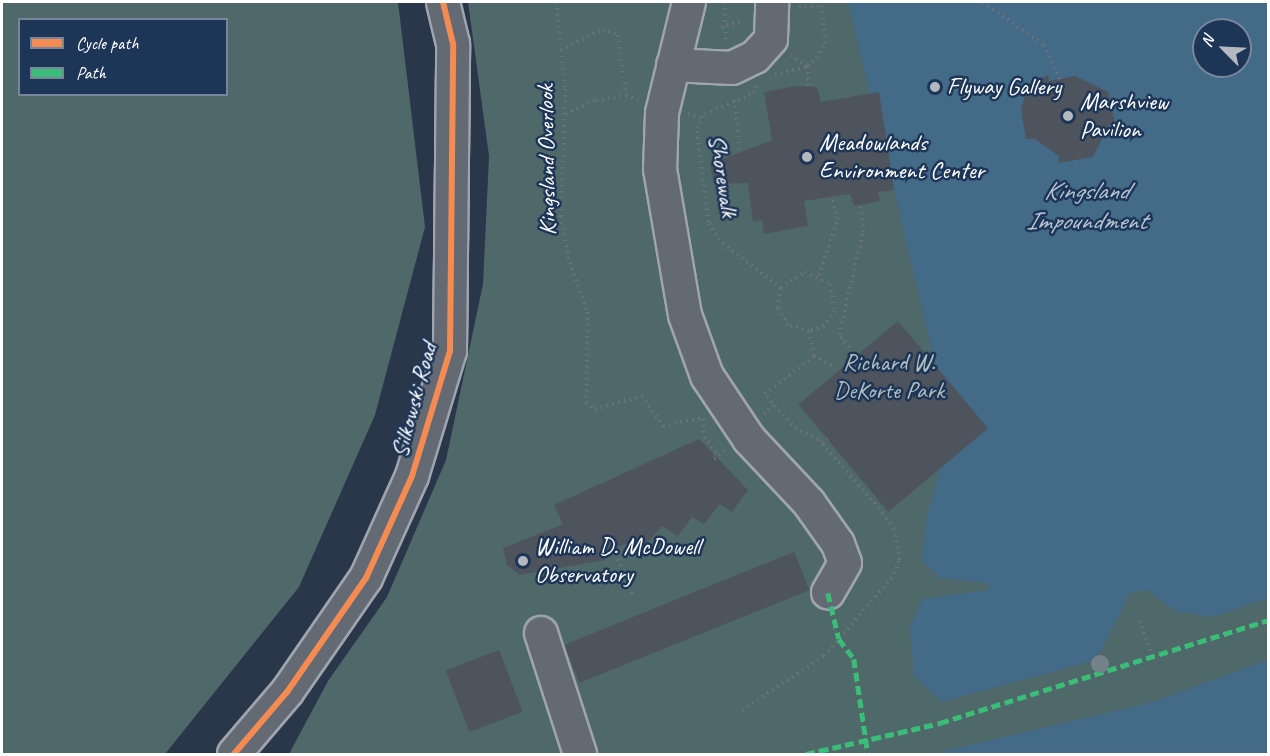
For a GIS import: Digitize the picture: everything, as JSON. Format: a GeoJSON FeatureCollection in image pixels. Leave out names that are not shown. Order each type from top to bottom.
{"type":"FeatureCollection","features":[{"type":"Feature","properties":{"kind":"street","name":"Silkowski Road"},"geometry":{"type":"LineString","coordinates":[[234,754],[287,692],[366,578],[412,476],[450,351],[453,44],[443,2]]}},
{"type":"Feature","properties":{"kind":"street"},"geometry":{"type":"LineString","coordinates":[[689,2],[663,107],[661,179],[685,315],[707,376],[749,439],[809,503],[838,544],[845,563],[828,593]]}},
{"type":"Feature","properties":{"kind":"street"},"geometry":{"type":"LineString","coordinates":[[673,65],[732,68],[755,57],[771,39],[772,2]]}},
{"type":"Feature","properties":{"kind":"street"},"geometry":{"type":"LineString","coordinates":[[541,633],[580,754]]}},
{"type":"Feature","properties":{"kind":"path"},"geometry":{"type":"LineString","coordinates":[[769,77],[808,66],[817,58],[825,43],[821,2]]}},
{"type":"Feature","properties":{"kind":"path"},"geometry":{"type":"LineString","coordinates":[[983,2],[1044,45],[1060,79]]}},
{"type":"Feature","properties":{"kind":"path"},"geometry":{"type":"LineString","coordinates":[[561,50],[603,29],[618,35],[626,95]]}},
{"type":"Feature","properties":{"kind":"path"},"geometry":{"type":"LineString","coordinates":[[566,114],[596,100],[626,95],[702,118]]}},
{"type":"Feature","properties":{"kind":"path"},"geometry":{"type":"LineString","coordinates":[[819,275],[838,219],[831,196]]}},
{"type":"Feature","properties":{"kind":"path"},"geometry":{"type":"LineString","coordinates":[[856,357],[839,335],[863,232],[860,205]]}},
{"type":"Feature","properties":{"kind":"path"},"geometry":{"type":"LineString","coordinates":[[795,275],[819,275],[835,293],[835,311],[824,326],[810,331],[796,329],[782,317],[781,288],[795,275]]}},
{"type":"Feature","properties":{"kind":"path"},"geometry":{"type":"LineString","coordinates":[[810,331],[814,356]]}},
{"type":"Feature","properties":{"kind":"path"},"geometry":{"type":"LineString","coordinates":[[814,356],[835,367]]}},
{"type":"Feature","properties":{"kind":"path"},"geometry":{"type":"LineString","coordinates":[[742,710],[824,656],[895,574],[899,560],[894,529],[822,443],[796,429],[765,394],[814,356]]}},
{"type":"Feature","properties":{"kind":"path"},"geometry":{"type":"LineString","coordinates":[[703,418],[704,437],[719,456]]}},
{"type":"Feature","properties":{"kind":"path"},"geometry":{"type":"LineString","coordinates":[[822,443],[828,439]]}},
{"type":"Feature","properties":{"kind":"path"},"geometry":{"type":"LineString","coordinates":[[613,548],[633,597]]}},
{"type":"Feature","properties":{"kind":"path"},"geometry":{"type":"LineString","coordinates":[[1140,621],[1153,658]]}},
{"type":"Feature","properties":{"kind":"green space"},"geometry":{"type":"Polygon","coordinates":[[[2,2],[398,2],[425,227],[375,415],[299,587],[165,754],[2,754],[2,2]]]}},
{"type":"Feature","properties":{"kind":"green space","name":"Richard W. DeKorte Park"},"geometry":{"type":"Polygon","coordinates":[[[468,2],[1268,2],[1268,754],[289,754],[328,681],[387,597],[446,460],[483,284],[489,156],[468,2]]]}},
{"type":"Feature","properties":{"kind":"water","name":"Kingsland Impoundment"},"geometry":{"type":"Polygon","coordinates":[[[848,2],[1268,2],[1268,598],[1213,617],[1175,611],[1147,590],[1130,593],[1096,660],[941,702],[914,675],[910,628],[923,599],[989,590],[987,583],[940,578],[922,561],[927,515],[941,467],[935,364],[894,190],[879,92],[870,94],[848,2]]]}},
{"type":"Feature","properties":{"kind":"water"},"geometry":{"type":"Polygon","coordinates":[[[1268,660],[1268,754],[932,754],[1149,703],[1268,660]]]}},
{"type":"Feature","properties":{"kind":"building","name":"Marshview Pavilion"},"geometry":{"type":"Polygon","coordinates":[[[1048,75],[1049,81],[1075,76],[1108,92],[1115,124],[1109,125],[1093,157],[1058,163],[1059,156],[1035,139],[1026,139],[1021,109],[1028,85],[1048,75]]]}},
{"type":"Feature","properties":{"kind":"building","name":"Meadowlands Environment Center"},"geometry":{"type":"Polygon","coordinates":[[[796,86],[817,87],[821,102],[879,92],[894,190],[878,192],[880,201],[854,206],[850,194],[804,201],[808,226],[764,234],[762,220],[753,222],[748,183],[714,184],[710,164],[772,140],[764,92],[796,86]]]}},
{"type":"Feature","properties":{"kind":"building"},"geometry":{"type":"Polygon","coordinates":[[[898,321],[988,428],[888,512],[798,405],[898,321]]]}},
{"type":"Feature","properties":{"kind":"building"},"geometry":{"type":"Polygon","coordinates":[[[699,439],[748,490],[732,512],[720,504],[704,524],[692,517],[678,536],[662,526],[643,548],[634,541],[603,552],[605,560],[519,575],[507,565],[503,548],[563,524],[554,505],[699,439]]]}},
{"type":"Feature","properties":{"kind":"building"},"geometry":{"type":"Polygon","coordinates":[[[794,552],[809,590],[579,683],[564,645],[794,552]]]}},
{"type":"Feature","properties":{"kind":"building"},"geometry":{"type":"Polygon","coordinates":[[[499,650],[523,712],[469,732],[446,670],[499,650]]]}},
{"type":"Feature","properties":{"kind":"marked path"},"geometry":{"type":"LineString","coordinates":[[828,593],[839,639],[854,659],[868,754]]}},
{"type":"Feature","properties":{"kind":"marked path"},"geometry":{"type":"LineString","coordinates":[[806,754],[940,723],[1268,620]]}},
{"type":"Feature","properties":{"kind":"cycle path"},"geometry":{"type":"LineString","coordinates":[[234,754],[287,692],[366,578],[412,476],[450,351],[453,44],[443,2]]}},
{"type":"Feature","properties":{"kind":"place","name":"Flyway Gallery"},"geometry":{"type":"Point","coordinates":[935,87]}},
{"type":"Feature","properties":{"kind":"place","name":"Marshview Pavilion"},"geometry":{"type":"Point","coordinates":[1068,116]}},
{"type":"Feature","properties":{"kind":"place","name":"Meadowlands Environment Center"},"geometry":{"type":"Point","coordinates":[807,157]}},
{"type":"Feature","properties":{"kind":"place","name":"William D. McDowell Observatory"},"geometry":{"type":"Point","coordinates":[523,561]}}]}
